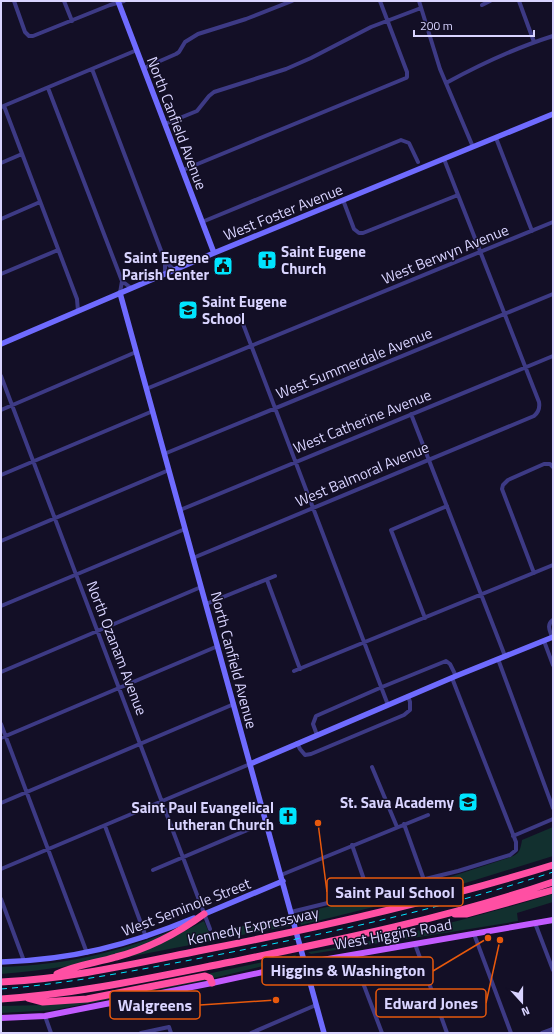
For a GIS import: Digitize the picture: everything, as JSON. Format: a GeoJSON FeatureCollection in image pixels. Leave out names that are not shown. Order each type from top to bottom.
{"type":"FeatureCollection","features":[{"type":"Feature","properties":{"kind":"highway","name":"Kennedy Expressway"},"geometry":{"type":"LineString","coordinates":[[1,982],[50,978],[216,948],[373,914],[450,895],[553,864]]}},
{"type":"Feature","properties":{"kind":"highway"},"geometry":{"type":"LineString","coordinates":[[445,915],[553,882]]}},
{"type":"Feature","properties":{"kind":"highway"},"geometry":{"type":"LineString","coordinates":[[445,915],[467,914],[553,890]]}},
{"type":"Feature","properties":{"kind":"highway"},"geometry":{"type":"LineString","coordinates":[[50,978],[68,969],[118,957],[138,950],[180,930],[204,914]]}},
{"type":"Feature","properties":{"kind":"highway","name":"Kennedy Expressway"},"geometry":{"type":"LineString","coordinates":[[1,999],[80,990],[192,969],[363,935],[445,915]]}},
{"type":"Feature","properties":{"kind":"highway"},"geometry":{"type":"LineString","coordinates":[[24,997],[43,1002],[87,999],[205,976],[210,978],[212,983]]}},
{"type":"Feature","properties":{"kind":"main road","name":"West Higgins Road"},"geometry":{"type":"LineString","coordinates":[[1,1018],[45,1016],[352,954],[553,920]]}},
{"type":"Feature","properties":{"kind":"street"},"geometry":{"type":"LineString","coordinates":[[14,1],[25,32],[29,36],[37,36],[120,1]]}},
{"type":"Feature","properties":{"kind":"street"},"geometry":{"type":"LineString","coordinates":[[64,1],[72,21]]}},
{"type":"Feature","properties":{"kind":"street","name":"North Canfield Avenue"},"geometry":{"type":"LineString","coordinates":[[120,1],[214,253]]}},
{"type":"Feature","properties":{"kind":"street"},"geometry":{"type":"LineString","coordinates":[[144,68],[180,52],[185,42],[198,34],[246,20],[292,1]]}},
{"type":"Feature","properties":{"kind":"street"},"geometry":{"type":"LineString","coordinates":[[183,170],[407,77],[407,72],[380,1]]}},
{"type":"Feature","properties":{"kind":"street"},"geometry":{"type":"LineString","coordinates":[[419,1],[435,54],[473,147]]}},
{"type":"Feature","properties":{"kind":"street"},"geometry":{"type":"LineString","coordinates":[[482,5],[490,1]]}},
{"type":"Feature","properties":{"kind":"street"},"geometry":{"type":"LineString","coordinates":[[519,1],[534,42]]}},
{"type":"Feature","properties":{"kind":"street"},"geometry":{"type":"LineString","coordinates":[[165,124],[197,111],[214,92],[286,69],[358,33],[387,20],[421,8]]}},
{"type":"Feature","properties":{"kind":"street"},"geometry":{"type":"LineString","coordinates":[[446,83],[481,64],[534,42],[553,36]]}},
{"type":"Feature","properties":{"kind":"street"},"geometry":{"type":"LineString","coordinates":[[81,310],[3,107],[137,50]]}},
{"type":"Feature","properties":{"kind":"street"},"geometry":{"type":"LineString","coordinates":[[92,69],[165,261],[165,274]]}},
{"type":"Feature","properties":{"kind":"street"},"geometry":{"type":"LineString","coordinates":[[48,88],[122,281],[120,293]]}},
{"type":"Feature","properties":{"kind":"street","name":"West Foster Avenue"},"geometry":{"type":"LineString","coordinates":[[1,344],[214,253],[553,114]]}},
{"type":"Feature","properties":{"kind":"street"},"geometry":{"type":"LineString","coordinates":[[496,138],[532,231]]}},
{"type":"Feature","properties":{"kind":"street"},"geometry":{"type":"LineString","coordinates":[[202,222],[401,140],[409,143],[418,162]]}},
{"type":"Feature","properties":{"kind":"street"},"geometry":{"type":"LineString","coordinates":[[1,163],[22,154]]}},
{"type":"Feature","properties":{"kind":"street"},"geometry":{"type":"LineString","coordinates":[[444,159],[525,367]]}},
{"type":"Feature","properties":{"kind":"street"},"geometry":{"type":"LineString","coordinates":[[343,200],[354,229],[359,233],[363,233],[458,195]]}},
{"type":"Feature","properties":{"kind":"street"},"geometry":{"type":"LineString","coordinates":[[1,219],[40,202]]}},
{"type":"Feature","properties":{"kind":"street","name":"West Berwyn Avenue"},"geometry":{"type":"LineString","coordinates":[[146,389],[553,222]]}},
{"type":"Feature","properties":{"kind":"street"},"geometry":{"type":"LineString","coordinates":[[1,274],[58,250]]}},
{"type":"Feature","properties":{"kind":"street"},"geometry":{"type":"LineString","coordinates":[[165,261],[174,270]]}},
{"type":"Feature","properties":{"kind":"street"},"geometry":{"type":"LineString","coordinates":[[122,281],[131,288]]}},
{"type":"Feature","properties":{"kind":"street","name":"North Canfield Avenue"},"geometry":{"type":"LineString","coordinates":[[120,293],[324,1033]]}},
{"type":"Feature","properties":{"kind":"street","name":"West Summerdale Avenue"},"geometry":{"type":"LineString","coordinates":[[164,454],[553,294]]}},
{"type":"Feature","properties":{"kind":"street"},"geometry":{"type":"LineString","coordinates":[[240,316],[388,705]]}},
{"type":"Feature","properties":{"kind":"street"},"geometry":{"type":"LineString","coordinates":[[1,410],[136,352]]}},
{"type":"Feature","properties":{"kind":"street","name":"West Catherine Avenue"},"geometry":{"type":"LineString","coordinates":[[180,510],[553,356]]}},
{"type":"Feature","properties":{"kind":"street","name":"West Balmoral Avenue"},"geometry":{"type":"LineString","coordinates":[[193,558],[534,416],[538,411],[539,402],[525,367]]}},
{"type":"Feature","properties":{"kind":"street","name":"North Ozanam Avenue"},"geometry":{"type":"LineString","coordinates":[[1,376],[210,929]]}},
{"type":"Feature","properties":{"kind":"street"},"geometry":{"type":"LineString","coordinates":[[1,475],[153,411]]}},
{"type":"Feature","properties":{"kind":"street"},"geometry":{"type":"LineString","coordinates":[[411,414],[505,656]]}},
{"type":"Feature","properties":{"kind":"street"},"geometry":{"type":"LineString","coordinates":[[534,573],[503,493],[503,485],[508,480],[544,464],[552,466]]}},
{"type":"Feature","properties":{"kind":"street"},"geometry":{"type":"LineString","coordinates":[[1,541],[169,470]]}},
{"type":"Feature","properties":{"kind":"street"},"geometry":{"type":"LineString","coordinates":[[425,618],[391,530],[447,506]]}},
{"type":"Feature","properties":{"kind":"street"},"geometry":{"type":"LineString","coordinates":[[1,606],[185,529]]}},
{"type":"Feature","properties":{"kind":"street"},"geometry":{"type":"LineString","coordinates":[[294,671],[553,565]]}},
{"type":"Feature","properties":{"kind":"street"},"geometry":{"type":"LineString","coordinates":[[206,604],[275,576]]}},
{"type":"Feature","properties":{"kind":"street"},"geometry":{"type":"LineString","coordinates":[[267,580],[300,669]]}},
{"type":"Feature","properties":{"kind":"street"},"geometry":{"type":"LineString","coordinates":[[1,672],[201,587]]}},
{"type":"Feature","properties":{"kind":"street"},"geometry":{"type":"LineString","coordinates":[[1,869],[408,696],[544,641],[552,637],[549,624],[553,620]]}},
{"type":"Feature","properties":{"kind":"street"},"geometry":{"type":"LineString","coordinates":[[544,641],[553,665]]}},
{"type":"Feature","properties":{"kind":"street"},"geometry":{"type":"LineString","coordinates":[[3,737],[218,646]]}},
{"type":"Feature","properties":{"kind":"street"},"geometry":{"type":"LineString","coordinates":[[498,659],[553,808]]}},
{"type":"Feature","properties":{"kind":"street"},"geometry":{"type":"LineString","coordinates":[[291,912],[458,871],[510,855],[516,850],[516,842],[450,664],[446,661],[316,716],[313,724],[317,735]]}},
{"type":"Feature","properties":{"kind":"street"},"geometry":{"type":"LineString","coordinates":[[297,743],[305,755],[312,754],[390,721],[408,713],[410,706],[408,696]]}},
{"type":"Feature","properties":{"kind":"street"},"geometry":{"type":"LineString","coordinates":[[1,803],[234,704]]}},
{"type":"Feature","properties":{"kind":"street"},"geometry":{"type":"LineString","coordinates":[[1,724],[3,737],[27,792],[87,953]]}},
{"type":"Feature","properties":{"kind":"street"},"geometry":{"type":"LineString","coordinates":[[372,767],[397,827]]}},
{"type":"Feature","properties":{"kind":"street","name":"West Seminole Street"},"geometry":{"type":"LineString","coordinates":[[1,962],[56,958],[87,953],[118,946],[146,937],[204,914],[352,845],[428,815]]}},
{"type":"Feature","properties":{"kind":"street"},"geometry":{"type":"LineString","coordinates":[[513,836],[553,820]]}},
{"type":"Feature","properties":{"kind":"street"},"geometry":{"type":"LineString","coordinates":[[152,870],[266,822]]}},
{"type":"Feature","properties":{"kind":"street"},"geometry":{"type":"LineString","coordinates":[[404,824],[424,880]]}},
{"type":"Feature","properties":{"kind":"street"},"geometry":{"type":"LineString","coordinates":[[105,826],[146,937]]}},
{"type":"Feature","properties":{"kind":"street"},"geometry":{"type":"LineString","coordinates":[[352,845],[369,894]]}},
{"type":"Feature","properties":{"kind":"street"},"geometry":{"type":"LineString","coordinates":[[1,899],[24,961]]}},
{"type":"Feature","properties":{"kind":"street"},"geometry":{"type":"LineString","coordinates":[[536,923],[553,970]]}},
{"type":"Feature","properties":{"kind":"street"},"geometry":{"type":"LineString","coordinates":[[474,934],[512,1033]]}},
{"type":"Feature","properties":{"kind":"street"},"geometry":{"type":"LineString","coordinates":[[415,944],[447,1033]]}},
{"type":"Feature","properties":{"kind":"street"},"geometry":{"type":"LineString","coordinates":[[352,954],[382,1033]]}},
{"type":"Feature","properties":{"kind":"street"},"geometry":{"type":"LineString","coordinates":[[251,1033],[316,1005]]}},
{"type":"Feature","properties":{"kind":"street"},"geometry":{"type":"LineString","coordinates":[[45,1016],[51,1033]]}},
{"type":"Feature","properties":{"kind":"street"},"geometry":{"type":"LineString","coordinates":[[141,1033],[169,1027],[171,1033]]}},
{"type":"Feature","properties":{"kind":"street"},"geometry":{"type":"LineString","coordinates":[[542,1033],[553,1029]]}},
{"type":"Feature","properties":{"kind":"green space"},"geometry":{"type":"Polygon","coordinates":[[[553,827],[553,856],[446,889],[301,925],[299,917],[300,913],[394,892],[453,876],[512,857],[517,854],[521,847],[522,840],[553,827]]]}},
{"type":"Feature","properties":{"kind":"green space"},"geometry":{"type":"Polygon","coordinates":[[[553,894],[553,902],[517,913],[518,921],[311,954],[308,952],[432,928],[553,894]]]}},
{"type":"Feature","properties":{"kind":"green space"},"geometry":{"type":"Polygon","coordinates":[[[287,918],[289,926],[123,958],[173,937],[204,921],[210,935],[222,930],[264,922],[265,924],[287,918]]]}},
{"type":"Feature","properties":{"kind":"green space"},"geometry":{"type":"Polygon","coordinates":[[[176,929],[137,948],[100,960],[51,969],[1,974],[1,967],[47,964],[90,956],[133,945],[176,929]]]}},
{"type":"Feature","properties":{"kind":"green space"},"geometry":{"type":"Polygon","coordinates":[[[296,955],[291,959],[214,978],[207,974],[296,955]]]}},
{"type":"Feature","properties":{"kind":"green space"},"geometry":{"type":"Polygon","coordinates":[[[203,979],[207,980],[54,1010],[1,1013],[1,1006],[44,1005],[203,979]]]}},
{"type":"Feature","properties":{"kind":"railway"},"geometry":{"type":"LineString","coordinates":[[1,989],[57,983],[112,974],[306,937],[430,908],[553,872]]}},
{"type":"Feature","properties":{"kind":"place","name":"Saint Eugene Church"},"geometry":{"type":"Point","coordinates":[267,260]}},
{"type":"Feature","properties":{"kind":"place","name":"Saint Eugene Parish Center"},"geometry":{"type":"Point","coordinates":[223,266]}},
{"type":"Feature","properties":{"kind":"place","name":"Saint Eugene School"},"geometry":{"type":"Point","coordinates":[188,310]}},
{"type":"Feature","properties":{"kind":"place","name":"St. Sava Academy"},"geometry":{"type":"Point","coordinates":[468,802]}},
{"type":"Feature","properties":{"kind":"place","name":"Saint Paul Evangelical Lutheran Church"},"geometry":{"type":"Point","coordinates":[288,816]}},
{"type":"Feature","properties":{"kind":"place","name":"Saint Paul School"},"geometry":{"type":"Point","coordinates":[318,823]}},
{"type":"Feature","properties":{"kind":"place","name":"Higgins & Washington"},"geometry":{"type":"Point","coordinates":[488,938]}},
{"type":"Feature","properties":{"kind":"place","name":"Edward Jones"},"geometry":{"type":"Point","coordinates":[500,940]}},
{"type":"Feature","properties":{"kind":"place","name":"Walgreens"},"geometry":{"type":"Point","coordinates":[276,1000]}}]}
